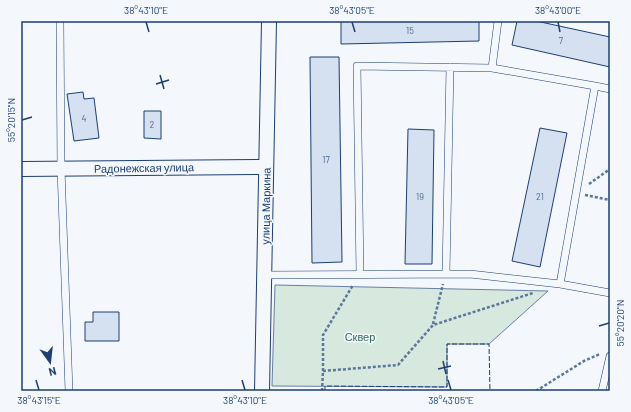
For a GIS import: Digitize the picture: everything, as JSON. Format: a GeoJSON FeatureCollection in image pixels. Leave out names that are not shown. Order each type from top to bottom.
{"type":"FeatureCollection","features":[{"type":"Feature","properties":{"kind":"street","name":"улица Маркина"},"geometry":{"type":"LineString","coordinates":[[262,391],[269,21]]}},
{"type":"Feature","properties":{"kind":"street","name":"Радонежская улица"},"geometry":{"type":"LineString","coordinates":[[21,169],[266,167]]}},
{"type":"Feature","properties":{"kind":"lane"},"geometry":{"type":"LineString","coordinates":[[60,21],[62,168],[69,391]]}},
{"type":"Feature","properties":{"kind":"lane"},"geometry":{"type":"LineString","coordinates":[[492,68],[498,21]]}},
{"type":"Feature","properties":{"kind":"lane"},"geometry":{"type":"LineString","coordinates":[[360,274],[357,66],[492,68],[610,89]]}},
{"type":"Feature","properties":{"kind":"lane"},"geometry":{"type":"LineString","coordinates":[[446,274],[450,67]]}},
{"type":"Feature","properties":{"kind":"lane"},"geometry":{"type":"LineString","coordinates":[[560,284],[595,86]]}},
{"type":"Feature","properties":{"kind":"lane"},"geometry":{"type":"LineString","coordinates":[[264,275],[470,274],[560,284],[610,293]]}},
{"type":"Feature","properties":{"kind":"lane"},"geometry":{"type":"LineString","coordinates":[[602,391],[607,354]]}},
{"type":"Feature","properties":{"kind":"path"},"geometry":{"type":"LineString","coordinates":[[575,193],[610,169]]}},
{"type":"Feature","properties":{"kind":"path"},"geometry":{"type":"LineString","coordinates":[[575,193],[610,200]]}},
{"type":"Feature","properties":{"kind":"path"},"geometry":{"type":"LineString","coordinates":[[322,391],[323,335],[360,274]]}},
{"type":"Feature","properties":{"kind":"path"},"geometry":{"type":"LineString","coordinates":[[323,371],[398,365],[433,325],[446,274]]}},
{"type":"Feature","properties":{"kind":"path"},"geometry":{"type":"LineString","coordinates":[[433,325],[538,291]]}},
{"type":"Feature","properties":{"kind":"path"},"geometry":{"type":"LineString","coordinates":[[536,391],[584,361],[607,354]]}},
{"type":"Feature","properties":{"kind":"green space","name":"Сквер"},"geometry":{"type":"Polygon","coordinates":[[[275,285],[548,291],[489,344],[447,344],[447,387],[272,386],[275,285]]]}},
{"type":"Feature","properties":{"kind":"building"},"geometry":{"type":"Polygon","coordinates":[[[341,21],[479,21],[479,41],[341,44],[341,21]]]}},
{"type":"Feature","properties":{"kind":"building"},"geometry":{"type":"Polygon","coordinates":[[[517,21],[536,21],[610,37],[610,67],[512,45],[517,21]]]}},
{"type":"Feature","properties":{"kind":"building"},"geometry":{"type":"Polygon","coordinates":[[[310,57],[339,57],[342,262],[312,263],[310,57]]]}},
{"type":"Feature","properties":{"kind":"building"},"geometry":{"type":"Polygon","coordinates":[[[83,92],[84,99],[94,98],[99,138],[74,141],[67,94],[83,92]]]}},
{"type":"Feature","properties":{"kind":"building"},"geometry":{"type":"Polygon","coordinates":[[[144,111],[161,111],[161,139],[144,138],[144,111]]]}},
{"type":"Feature","properties":{"kind":"building"},"geometry":{"type":"Polygon","coordinates":[[[540,128],[567,133],[540,267],[512,261],[540,128]]]}},
{"type":"Feature","properties":{"kind":"building"},"geometry":{"type":"Polygon","coordinates":[[[408,129],[434,130],[432,264],[405,264],[408,129]]]}},
{"type":"Feature","properties":{"kind":"building"},"geometry":{"type":"Polygon","coordinates":[[[93,312],[119,312],[119,341],[85,341],[85,322],[93,322],[93,312]]]}},
{"type":"Feature","properties":{"kind":"fence"},"geometry":{"type":"LineString","coordinates":[[325,391],[325,386],[447,387],[447,344],[489,344],[490,391]]}}]}
